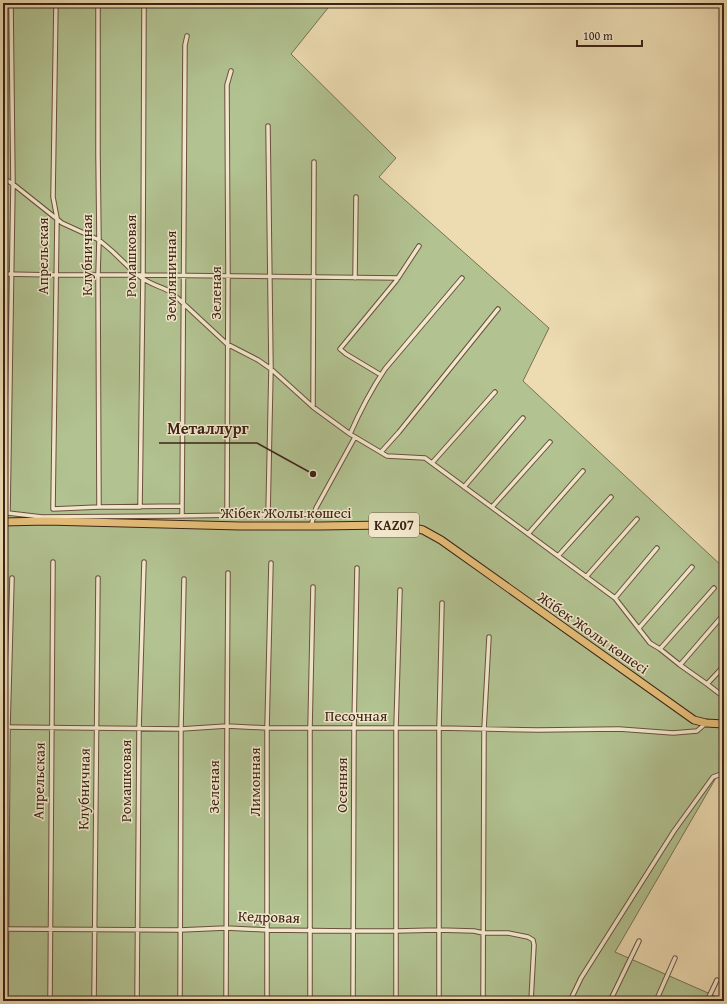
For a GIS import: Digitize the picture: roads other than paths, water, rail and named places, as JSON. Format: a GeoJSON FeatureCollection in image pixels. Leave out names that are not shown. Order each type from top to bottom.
{"type":"FeatureCollection","features":[{"type":"Feature","properties":{"kind":"highway","name":"Жібек Жолы көшесі"},"geometry":{"type":"LineString","coordinates":[[3,522],[46,521],[240,526],[388,525],[406,526],[423,530],[447,544],[683,713],[694,720],[706,723],[724,724]]}},
{"type":"Feature","properties":{"kind":"street"},"geometry":{"type":"LineString","coordinates":[[8,513],[13,184],[11,3]]}},
{"type":"Feature","properties":{"kind":"street","name":"Апрельская"},"geometry":{"type":"LineString","coordinates":[[56,3],[53,197],[57,218],[53,510],[99,507]]}},
{"type":"Feature","properties":{"kind":"street","name":"Клубничная"},"geometry":{"type":"LineString","coordinates":[[98,3],[99,507]]}},
{"type":"Feature","properties":{"kind":"street","name":"Ромашковая"},"geometry":{"type":"LineString","coordinates":[[140,507],[144,275],[144,6]]}},
{"type":"Feature","properties":{"kind":"street","name":"Земляничная"},"geometry":{"type":"LineString","coordinates":[[182,516],[183,276],[187,36]]}},
{"type":"Feature","properties":{"kind":"street","name":"Зеленая"},"geometry":{"type":"LineString","coordinates":[[227,516],[227,85],[231,71]]}},
{"type":"Feature","properties":{"kind":"street"},"geometry":{"type":"LineString","coordinates":[[268,126],[271,369],[268,515]]}},
{"type":"Feature","properties":{"kind":"street"},"geometry":{"type":"LineString","coordinates":[[314,162],[314,407]]}},
{"type":"Feature","properties":{"kind":"street"},"geometry":{"type":"LineString","coordinates":[[3,178],[13,184],[62,223],[99,240],[143,280],[171,292],[227,344],[258,360],[271,369],[314,407],[350,434],[387,456],[425,458],[615,598],[650,643],[724,697]]}},
{"type":"Feature","properties":{"kind":"street"},"geometry":{"type":"LineString","coordinates":[[355,278],[356,197]]}},
{"type":"Feature","properties":{"kind":"street"},"geometry":{"type":"LineString","coordinates":[[381,375],[340,349],[398,278],[418,246]]}},
{"type":"Feature","properties":{"kind":"street"},"geometry":{"type":"LineString","coordinates":[[3,274],[398,278]]}},
{"type":"Feature","properties":{"kind":"street"},"geometry":{"type":"LineString","coordinates":[[350,434],[364,403],[381,375],[462,278]]}},
{"type":"Feature","properties":{"kind":"street"},"geometry":{"type":"LineString","coordinates":[[381,452],[399,432],[498,309]]}},
{"type":"Feature","properties":{"kind":"street"},"geometry":{"type":"LineString","coordinates":[[432,464],[495,392]]}},
{"type":"Feature","properties":{"kind":"street"},"geometry":{"type":"LineString","coordinates":[[464,487],[523,418]]}},
{"type":"Feature","properties":{"kind":"street"},"geometry":{"type":"LineString","coordinates":[[311,526],[316,508],[355,437]]}},
{"type":"Feature","properties":{"kind":"street"},"geometry":{"type":"LineString","coordinates":[[492,507],[550,442]]}},
{"type":"Feature","properties":{"kind":"street"},"geometry":{"type":"LineString","coordinates":[[528,534],[583,471]]}},
{"type":"Feature","properties":{"kind":"street"},"geometry":{"type":"LineString","coordinates":[[558,556],[611,497]]}},
{"type":"Feature","properties":{"kind":"street"},"geometry":{"type":"LineString","coordinates":[[99,507],[182,506]]}},
{"type":"Feature","properties":{"kind":"street"},"geometry":{"type":"LineString","coordinates":[[3,511],[8,513],[42,517],[314,514]]}},
{"type":"Feature","properties":{"kind":"street"},"geometry":{"type":"LineString","coordinates":[[586,577],[637,519]]}},
{"type":"Feature","properties":{"kind":"street"},"geometry":{"type":"LineString","coordinates":[[615,598],[657,548]]}},
{"type":"Feature","properties":{"kind":"street","name":"Апрельская"},"geometry":{"type":"LineString","coordinates":[[50,1001],[53,562]]}},
{"type":"Feature","properties":{"kind":"street","name":"Ромашковая"},"geometry":{"type":"LineString","coordinates":[[137,1001],[139,729],[144,562]]}},
{"type":"Feature","properties":{"kind":"street","name":"Лимонная"},"geometry":{"type":"LineString","coordinates":[[267,1001],[267,728],[271,563]]}},
{"type":"Feature","properties":{"kind":"street"},"geometry":{"type":"LineString","coordinates":[[639,628],[692,567]]}},
{"type":"Feature","properties":{"kind":"street","name":"Осенняя"},"geometry":{"type":"LineString","coordinates":[[353,1001],[354,728],[357,568]]}},
{"type":"Feature","properties":{"kind":"street","name":"Зеленая"},"geometry":{"type":"LineString","coordinates":[[226,1001],[228,573]]}},
{"type":"Feature","properties":{"kind":"street"},"geometry":{"type":"LineString","coordinates":[[6,1001],[5,929],[12,578]]}},
{"type":"Feature","properties":{"kind":"street","name":"Клубничная"},"geometry":{"type":"LineString","coordinates":[[94,1001],[98,578]]}},
{"type":"Feature","properties":{"kind":"street"},"geometry":{"type":"LineString","coordinates":[[180,1001],[181,729],[184,579]]}},
{"type":"Feature","properties":{"kind":"street"},"geometry":{"type":"LineString","coordinates":[[310,1001],[310,728],[313,587]]}},
{"type":"Feature","properties":{"kind":"street"},"geometry":{"type":"LineString","coordinates":[[660,649],[714,588]]}},
{"type":"Feature","properties":{"kind":"street"},"geometry":{"type":"LineString","coordinates":[[396,1001],[396,728],[400,590]]}},
{"type":"Feature","properties":{"kind":"street"},"geometry":{"type":"LineString","coordinates":[[439,1001],[439,728],[442,603]]}},
{"type":"Feature","properties":{"kind":"street"},"geometry":{"type":"LineString","coordinates":[[680,665],[724,614]]}},
{"type":"Feature","properties":{"kind":"street"},"geometry":{"type":"LineString","coordinates":[[483,1001],[484,729],[489,637]]}},
{"type":"Feature","properties":{"kind":"street"},"geometry":{"type":"LineString","coordinates":[[707,684],[724,666]]}},
{"type":"Feature","properties":{"kind":"street","name":"Песочная"},"geometry":{"type":"LineString","coordinates":[[3,727],[181,729],[227,726],[267,728],[439,728],[538,730],[619,729],[672,733],[697,731],[706,723]]}},
{"type":"Feature","properties":{"kind":"street"},"geometry":{"type":"LineString","coordinates":[[570,1001],[580,978],[674,831],[713,777],[724,773]]}},
{"type":"Feature","properties":{"kind":"street","name":"Кедровая"},"geometry":{"type":"LineString","coordinates":[[5,929],[180,930],[226,928],[311,931],[438,930],[474,931],[483,934],[508,933],[528,937],[532,940],[534,945],[531,1001]]}},
{"type":"Feature","properties":{"kind":"street"},"geometry":{"type":"LineString","coordinates":[[610,1001],[639,940]]}},
{"type":"Feature","properties":{"kind":"street"},"geometry":{"type":"LineString","coordinates":[[656,1001],[675,958]]}},
{"type":"Feature","properties":{"kind":"street"},"geometry":{"type":"LineString","coordinates":[[707,1001],[717,980]]}},
{"type":"Feature","properties":{"kind":"place","name":"Металлург"},"geometry":{"type":"Point","coordinates":[313,474]}}]}
